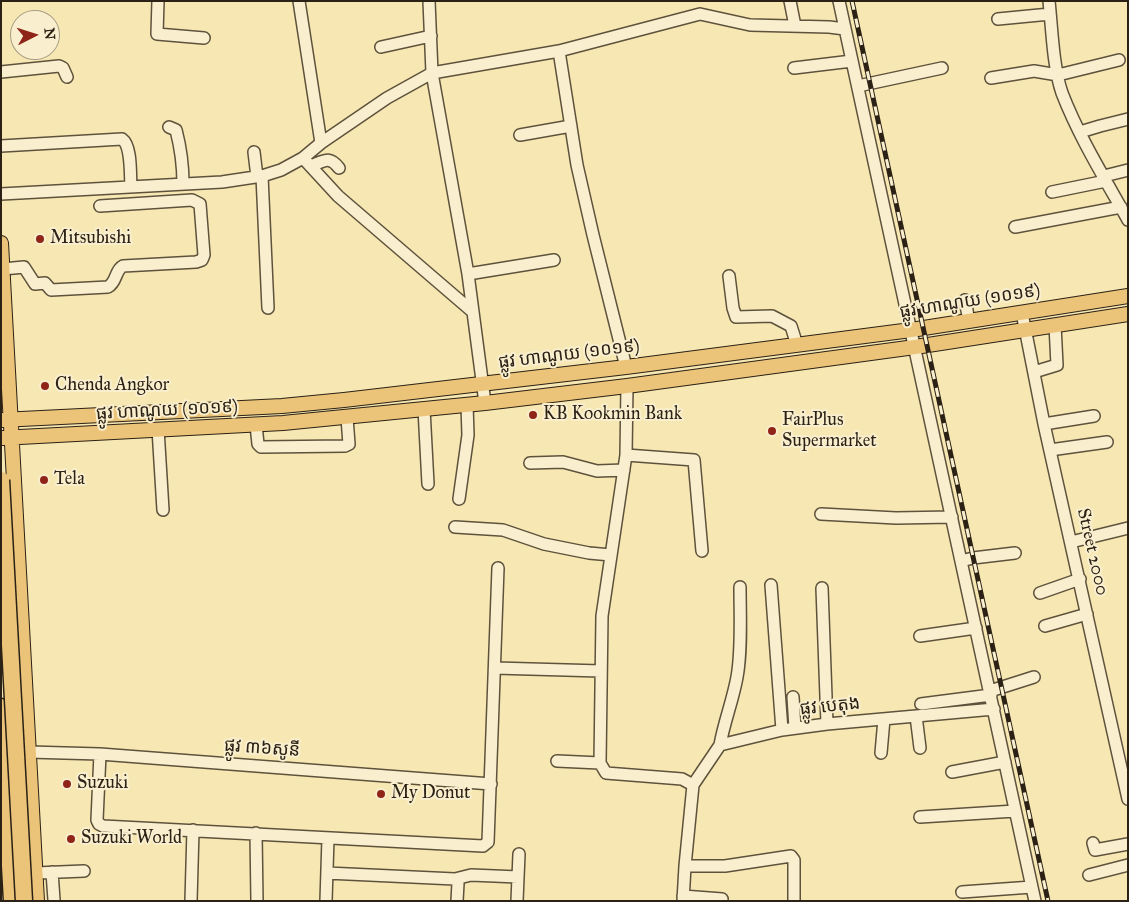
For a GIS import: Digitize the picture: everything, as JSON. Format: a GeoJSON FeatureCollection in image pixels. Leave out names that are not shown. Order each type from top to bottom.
{"type":"FeatureCollection","features":[{"type":"Feature","properties":{"kind":"highway"},"geometry":{"type":"LineString","coordinates":[[1,480],[24,901]]}},
{"type":"Feature","properties":{"kind":"highway"},"geometry":{"type":"LineString","coordinates":[[1,707],[12,901]]}},
{"type":"Feature","properties":{"kind":"main road"},"geometry":{"type":"LineString","coordinates":[[1,243],[7,438],[24,665],[37,901]]}},
{"type":"Feature","properties":{"kind":"main road","name":"ផ្លូវ ហាណូយ (១០១៩)"},"geometry":{"type":"LineString","coordinates":[[6,419],[282,406],[484,385],[911,330],[1128,296]]}},
{"type":"Feature","properties":{"kind":"main road","name":"ផ្លូវ ហាណូយ (១០១៩)"},"geometry":{"type":"LineString","coordinates":[[7,438],[256,425],[348,418],[467,405],[627,386],[915,347],[1128,314]]}},
{"type":"Feature","properties":{"kind":"main road"},"geometry":{"type":"LineString","coordinates":[[1,654],[6,652],[17,656],[24,665]]}},
{"type":"Feature","properties":{"kind":"street"},"geometry":{"type":"LineString","coordinates":[[158,1],[157,34],[204,38]]}},
{"type":"Feature","properties":{"kind":"street"},"geometry":{"type":"LineString","coordinates":[[299,1],[321,143]]}},
{"type":"Feature","properties":{"kind":"street"},"geometry":{"type":"LineString","coordinates":[[429,1],[432,73],[468,274],[485,403]]}},
{"type":"Feature","properties":{"kind":"street"},"geometry":{"type":"LineString","coordinates":[[790,1],[795,26]]}},
{"type":"Feature","properties":{"kind":"street"},"geometry":{"type":"LineString","coordinates":[[839,1],[1035,901]]}},
{"type":"Feature","properties":{"kind":"street"},"geometry":{"type":"LineString","coordinates":[[1049,1],[1058,75],[1062,92],[1080,132],[1128,220]]}},
{"type":"Feature","properties":{"kind":"street"},"geometry":{"type":"LineString","coordinates":[[307,162],[321,143],[386,98],[432,73],[559,51],[700,14],[750,25],[845,29]]}},
{"type":"Feature","properties":{"kind":"street"},"geometry":{"type":"LineString","coordinates":[[998,19],[1050,14]]}},
{"type":"Feature","properties":{"kind":"street"},"geometry":{"type":"LineString","coordinates":[[381,46],[431,36]]}},
{"type":"Feature","properties":{"kind":"street"},"geometry":{"type":"LineString","coordinates":[[559,51],[577,165],[592,235],[626,367]]}},
{"type":"Feature","properties":{"kind":"street"},"geometry":{"type":"LineString","coordinates":[[991,78],[1034,71],[1058,75],[1119,60]]}},
{"type":"Feature","properties":{"kind":"street"},"geometry":{"type":"LineString","coordinates":[[794,68],[852,61]]}},
{"type":"Feature","properties":{"kind":"street"},"geometry":{"type":"LineString","coordinates":[[1,72],[59,66],[63,68],[67,77]]}},
{"type":"Feature","properties":{"kind":"street"},"geometry":{"type":"LineString","coordinates":[[858,86],[942,68]]}},
{"type":"Feature","properties":{"kind":"street"},"geometry":{"type":"LineString","coordinates":[[1080,132],[1128,119]]}},
{"type":"Feature","properties":{"kind":"street"},"geometry":{"type":"LineString","coordinates":[[520,135],[571,126]]}},
{"type":"Feature","properties":{"kind":"street"},"geometry":{"type":"LineString","coordinates":[[169,127],[176,130],[181,148],[183,165],[182,184]]}},
{"type":"Feature","properties":{"kind":"street"},"geometry":{"type":"LineString","coordinates":[[1,146],[122,139],[127,144],[129,153],[131,187]]}},
{"type":"Feature","properties":{"kind":"street"},"geometry":{"type":"LineString","coordinates":[[254,152],[259,177],[268,308]]}},
{"type":"Feature","properties":{"kind":"street"},"geometry":{"type":"LineString","coordinates":[[1,194],[222,182],[259,177],[307,162],[329,159],[334,161],[339,168]]}},
{"type":"Feature","properties":{"kind":"street"},"geometry":{"type":"LineString","coordinates":[[307,162],[338,196],[473,312]]}},
{"type":"Feature","properties":{"kind":"street"},"geometry":{"type":"LineString","coordinates":[[1052,192],[1128,170]]}},
{"type":"Feature","properties":{"kind":"street"},"geometry":{"type":"LineString","coordinates":[[3,269],[24,267],[35,284],[45,283],[51,290],[108,287],[112,285],[120,267],[123,266],[196,262],[202,260],[204,255],[200,204],[192,200],[100,206]]}},
{"type":"Feature","properties":{"kind":"street"},"geometry":{"type":"LineString","coordinates":[[1015,227],[1121,207]]}},
{"type":"Feature","properties":{"kind":"street"},"geometry":{"type":"LineString","coordinates":[[468,274],[554,260]]}},
{"type":"Feature","properties":{"kind":"street"},"geometry":{"type":"LineString","coordinates":[[728,276],[736,317],[774,316],[791,326],[796,345]]}},
{"type":"Feature","properties":{"kind":"street"},"geometry":{"type":"LineString","coordinates":[[965,300],[969,321]]}},
{"type":"Feature","properties":{"kind":"street","name":"Street 2000"},"geometry":{"type":"LineString","coordinates":[[1022,313],[1044,424],[1127,793]]}},
{"type":"Feature","properties":{"kind":"street"},"geometry":{"type":"LineString","coordinates":[[1034,372],[1056,365],[1055,326]]}},
{"type":"Feature","properties":{"kind":"street"},"geometry":{"type":"LineString","coordinates":[[627,386],[626,456],[602,616],[600,763],[606,773],[682,779],[693,785]]}},
{"type":"Feature","properties":{"kind":"street"},"geometry":{"type":"LineString","coordinates":[[459,499],[468,435],[467,405]]}},
{"type":"Feature","properties":{"kind":"street"},"geometry":{"type":"LineString","coordinates":[[424,409],[428,484]]}},
{"type":"Feature","properties":{"kind":"street"},"geometry":{"type":"LineString","coordinates":[[1044,424],[1094,416]]}},
{"type":"Feature","properties":{"kind":"street"},"geometry":{"type":"LineString","coordinates":[[256,425],[258,444],[261,447],[344,446],[349,444],[348,418]]}},
{"type":"Feature","properties":{"kind":"street"},"geometry":{"type":"LineString","coordinates":[[158,429],[163,510]]}},
{"type":"Feature","properties":{"kind":"street"},"geometry":{"type":"LineString","coordinates":[[1050,450],[1107,442]]}},
{"type":"Feature","properties":{"kind":"street"},"geometry":{"type":"LineString","coordinates":[[626,456],[694,460],[702,551]]}},
{"type":"Feature","properties":{"kind":"street"},"geometry":{"type":"LineString","coordinates":[[530,463],[563,462],[598,471],[624,470]]}},
{"type":"Feature","properties":{"kind":"street"},"geometry":{"type":"LineString","coordinates":[[821,514],[896,518],[952,517]]}},
{"type":"Feature","properties":{"kind":"street"},"geometry":{"type":"LineString","coordinates":[[455,527],[503,530],[544,544],[589,553],[611,555]]}},
{"type":"Feature","properties":{"kind":"street"},"geometry":{"type":"LineString","coordinates":[[1072,542],[1128,528]]}},
{"type":"Feature","properties":{"kind":"street"},"geometry":{"type":"LineString","coordinates":[[961,561],[1015,553]]}},
{"type":"Feature","properties":{"kind":"street"},"geometry":{"type":"LineString","coordinates":[[100,754],[97,820],[103,826],[483,846],[488,842],[498,568]]}},
{"type":"Feature","properties":{"kind":"street"},"geometry":{"type":"LineString","coordinates":[[1040,592],[1080,579]]}},
{"type":"Feature","properties":{"kind":"street"},"geometry":{"type":"LineString","coordinates":[[771,586],[782,730]]}},
{"type":"Feature","properties":{"kind":"street"},"geometry":{"type":"LineString","coordinates":[[722,899],[683,898],[693,785],[720,745],[723,728],[733,700],[738,674],[740,587]]}},
{"type":"Feature","properties":{"kind":"street"},"geometry":{"type":"LineString","coordinates":[[822,588],[826,724]]}},
{"type":"Feature","properties":{"kind":"street"},"geometry":{"type":"LineString","coordinates":[[1045,626],[1087,614]]}},
{"type":"Feature","properties":{"kind":"street"},"geometry":{"type":"LineString","coordinates":[[920,636],[976,628]]}},
{"type":"Feature","properties":{"kind":"street"},"geometry":{"type":"LineString","coordinates":[[495,668],[601,671]]}},
{"type":"Feature","properties":{"kind":"street"},"geometry":{"type":"LineString","coordinates":[[921,704],[990,693],[1034,677]]}},
{"type":"Feature","properties":{"kind":"street"},"geometry":{"type":"LineString","coordinates":[[793,697],[795,728]]}},
{"type":"Feature","properties":{"kind":"street","name":"ផ្លូវ បេតុង"},"geometry":{"type":"LineString","coordinates":[[720,745],[795,728],[994,709]]}},
{"type":"Feature","properties":{"kind":"street"},"geometry":{"type":"LineString","coordinates":[[916,716],[920,748]]}},
{"type":"Feature","properties":{"kind":"street"},"geometry":{"type":"LineString","coordinates":[[881,753],[884,719]]}},
{"type":"Feature","properties":{"kind":"street","name":"ផ្លូវ ៣៦សូនី"},"geometry":{"type":"LineString","coordinates":[[29,752],[100,754],[491,784]]}},
{"type":"Feature","properties":{"kind":"street"},"geometry":{"type":"LineString","coordinates":[[557,761],[600,763]]}},
{"type":"Feature","properties":{"kind":"street"},"geometry":{"type":"LineString","coordinates":[[952,772],[1005,762]]}},
{"type":"Feature","properties":{"kind":"street"},"geometry":{"type":"LineString","coordinates":[[920,817],[1015,811]]}},
{"type":"Feature","properties":{"kind":"street"},"geometry":{"type":"LineString","coordinates":[[191,901],[193,830]]}},
{"type":"Feature","properties":{"kind":"street"},"geometry":{"type":"LineString","coordinates":[[256,834],[257,901]]}},
{"type":"Feature","properties":{"kind":"street"},"geometry":{"type":"LineString","coordinates":[[326,901],[328,838]]}},
{"type":"Feature","properties":{"kind":"street"},"geometry":{"type":"LineString","coordinates":[[1093,843],[1095,850],[1128,844]]}},
{"type":"Feature","properties":{"kind":"street"},"geometry":{"type":"LineString","coordinates":[[517,901],[520,854]]}},
{"type":"Feature","properties":{"kind":"street"},"geometry":{"type":"LineString","coordinates":[[685,866],[725,866],[790,856],[794,860],[794,901]]}},
{"type":"Feature","properties":{"kind":"street"},"geometry":{"type":"LineString","coordinates":[[1089,875],[1128,865]]}},
{"type":"Feature","properties":{"kind":"street"},"geometry":{"type":"LineString","coordinates":[[36,874],[84,871]]}},
{"type":"Feature","properties":{"kind":"street"},"geometry":{"type":"LineString","coordinates":[[52,872],[54,900]]}},
{"type":"Feature","properties":{"kind":"street"},"geometry":{"type":"LineString","coordinates":[[327,873],[455,879],[471,876],[518,878]]}},
{"type":"Feature","properties":{"kind":"street"},"geometry":{"type":"LineString","coordinates":[[455,879],[458,883],[457,901]]}},
{"type":"Feature","properties":{"kind":"street"},"geometry":{"type":"LineString","coordinates":[[962,892],[1032,887]]}},
{"type":"Feature","properties":{"kind":"railway"},"geometry":{"type":"LineString","coordinates":[[852,1],[1048,901]]}},
{"type":"Feature","properties":{"kind":"place","name":"Mitsubishi"},"geometry":{"type":"Point","coordinates":[40,239]}},
{"type":"Feature","properties":{"kind":"place","name":"Chenda Angkor"},"geometry":{"type":"Point","coordinates":[45,386]}},
{"type":"Feature","properties":{"kind":"place","name":"KB Kookmin Bank"},"geometry":{"type":"Point","coordinates":[533,415]}},
{"type":"Feature","properties":{"kind":"place","name":"FairPlus Supermarket"},"geometry":{"type":"Point","coordinates":[772,431]}},
{"type":"Feature","properties":{"kind":"place","name":"Tela"},"geometry":{"type":"Point","coordinates":[44,480]}},
{"type":"Feature","properties":{"kind":"place","name":"Suzuki"},"geometry":{"type":"Point","coordinates":[67,784]}},
{"type":"Feature","properties":{"kind":"place","name":"My Donut"},"geometry":{"type":"Point","coordinates":[381,794]}},
{"type":"Feature","properties":{"kind":"place","name":"Suzuki World"},"geometry":{"type":"Point","coordinates":[71,839]}}]}
